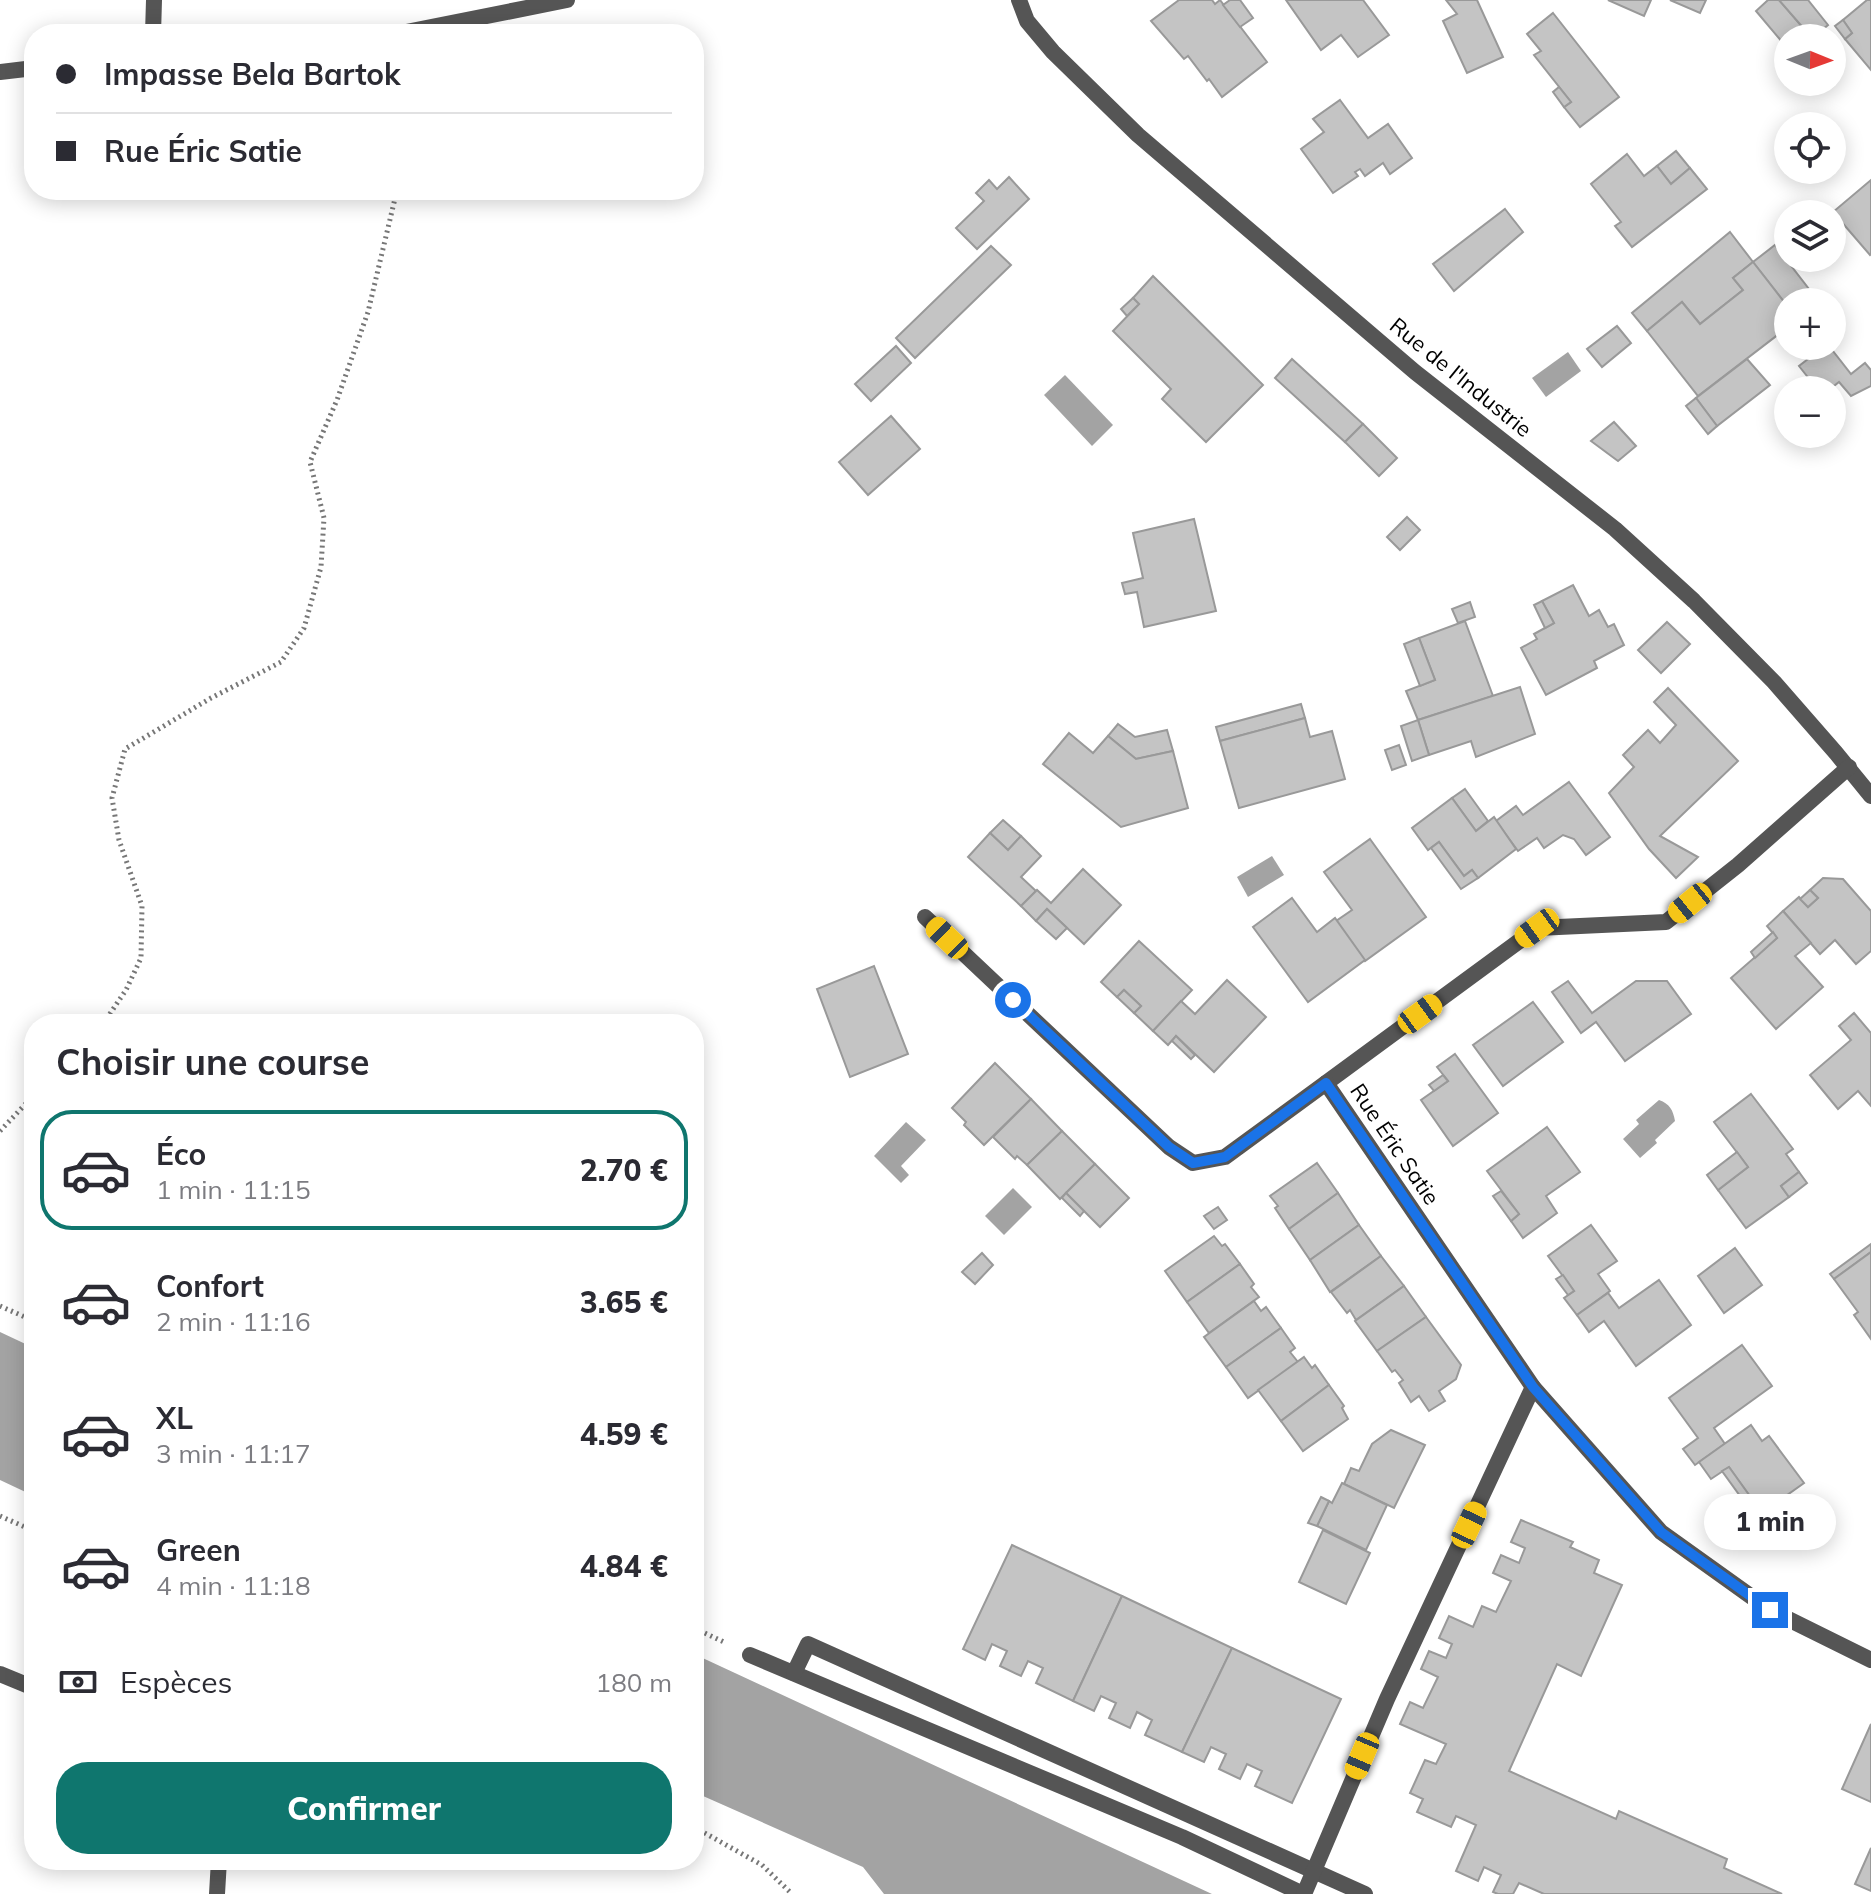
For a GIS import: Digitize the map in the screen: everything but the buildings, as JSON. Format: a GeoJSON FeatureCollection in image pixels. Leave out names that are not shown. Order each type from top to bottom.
{"type":"FeatureCollection","features":[{"type":"Feature","properties":{"kind":"street"},"geometry":{"type":"LineString","coordinates":[[153,24],[154,0]]}},
{"type":"Feature","properties":{"kind":"street"},"geometry":{"type":"LineString","coordinates":[[446,24],[567,0]]}},
{"type":"Feature","properties":{"kind":"street","name":"Rue de l'Industrie"},"geometry":{"type":"LineString","coordinates":[[1019,0],[1027,21],[1053,52],[1138,135],[1415,372],[1615,529],[1694,601],[1774,682],[1871,796]]}},
{"type":"Feature","properties":{"kind":"street"},"geometry":{"type":"LineString","coordinates":[[0,72],[24,69]]}},
{"type":"Feature","properties":{"kind":"street","name":"Rue Éric Satie"},"geometry":{"type":"LineString","coordinates":[[1849,767],[1738,865],[1666,922],[1537,928],[1326,1083],[1533,1387],[1661,1532],[1770,1610],[1871,1660]]}},
{"type":"Feature","properties":{"kind":"street"},"geometry":{"type":"LineString","coordinates":[[925,917],[1169,1147],[1193,1163],[1225,1157],[1326,1083]]}},
{"type":"Feature","properties":{"kind":"street"},"geometry":{"type":"LineString","coordinates":[[750,1655],[1182,1837],[1304,1894],[1387,1699],[1533,1387]]}},
{"type":"Feature","properties":{"kind":"street"},"geometry":{"type":"LineString","coordinates":[[794,1673],[808,1644],[1365,1894]]}},
{"type":"Feature","properties":{"kind":"street"},"geometry":{"type":"LineString","coordinates":[[0,1674],[24,1684]]}},
{"type":"Feature","properties":{"kind":"street"},"geometry":{"type":"LineString","coordinates":[[217,1894],[218,1870]]}},
{"type":"Feature","properties":{"kind":"path"},"geometry":{"type":"LineString","coordinates":[[110,1014],[126,990],[141,958],[142,906],[119,840],[112,798],[125,749],[211,698],[281,662],[304,628],[321,567],[324,518],[310,462],[337,400],[368,312],[395,200]]}},
{"type":"Feature","properties":{"kind":"path"},"geometry":{"type":"LineString","coordinates":[[0,1131],[24,1106]]}},
{"type":"Feature","properties":{"kind":"path"},"geometry":{"type":"LineString","coordinates":[[0,1306],[24,1317]]}},
{"type":"Feature","properties":{"kind":"path"},"geometry":{"type":"LineString","coordinates":[[0,1516],[24,1527]]}},
{"type":"Feature","properties":{"kind":"path"},"geometry":{"type":"LineString","coordinates":[[704,1833],[762,1865],[792,1894]]}},
{"type":"Feature","properties":{"kind":"shaded area"},"geometry":{"type":"Polygon","coordinates":[[[1568,352],[1581,371],[1546,397],[1532,378],[1568,352]]]}},
{"type":"Feature","properties":{"kind":"shaded area"},"geometry":{"type":"Polygon","coordinates":[[[1065,375],[1113,425],[1092,446],[1044,395],[1065,375]]]}},
{"type":"Feature","properties":{"kind":"shaded area"},"geometry":{"type":"Polygon","coordinates":[[[1272,856],[1284,875],[1248,897],[1237,877],[1272,856]]]}},
{"type":"Feature","properties":{"kind":"shaded area"},"geometry":{"type":"Polygon","coordinates":[[[1659,1100],[1670,1108],[1675,1121],[1640,1158],[1623,1139],[1639,1124],[1636,1120],[1659,1100]]]}},
{"type":"Feature","properties":{"kind":"shaded area"},"geometry":{"type":"Polygon","coordinates":[[[906,1122],[926,1140],[901,1166],[909,1175],[901,1183],[874,1156],[906,1122]]]}},
{"type":"Feature","properties":{"kind":"shaded area"},"geometry":{"type":"Polygon","coordinates":[[[1013,1188],[1032,1207],[1004,1235],[985,1216],[1013,1188]]]}},
{"type":"Feature","properties":{"kind":"shaded area"},"geometry":{"type":"Polygon","coordinates":[[[0,1332],[24,1343],[24,1491],[0,1480],[0,1332]]]}},
{"type":"Feature","properties":{"kind":"shaded area"},"geometry":{"type":"Polygon","coordinates":[[[704,1659],[1212,1894],[884,1894],[863,1867],[704,1796],[704,1659]]]}},
{"type":"Feature","properties":{"kind":"route"},"geometry":{"type":"LineString","coordinates":[[1013,1000],[1169,1147],[1193,1163],[1225,1157],[1326,1083],[1533,1387],[1661,1532],[1770,1610]]}}]}
